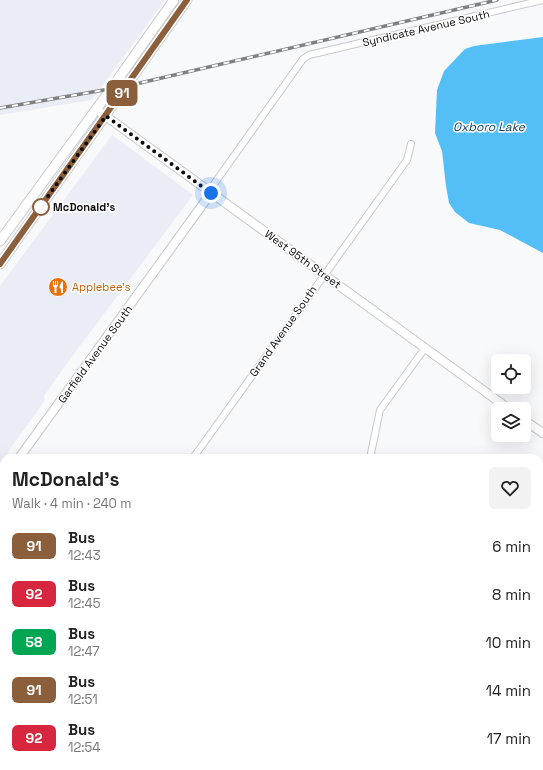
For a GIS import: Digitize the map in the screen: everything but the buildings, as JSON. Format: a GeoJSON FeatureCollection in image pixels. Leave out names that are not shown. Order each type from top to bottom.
{"type":"FeatureCollection","features":[{"type":"Feature","properties":{"kind":"main road"},"geometry":{"type":"LineString","coordinates":[[1,239],[174,0]]}},
{"type":"Feature","properties":{"kind":"main road"},"geometry":{"type":"LineString","coordinates":[[0,264],[187,0]]}},
{"type":"Feature","properties":{"kind":"street","name":"Syndicate Avenue South"},"geometry":{"type":"LineString","coordinates":[[309,56],[543,0]]}},
{"type":"Feature","properties":{"kind":"street","name":"Garfield Avenue South"},"geometry":{"type":"LineString","coordinates":[[22,454],[211,193],[214,184],[303,59],[309,56]]}},
{"type":"Feature","properties":{"kind":"street","name":"West 95th Street"},"geometry":{"type":"LineString","coordinates":[[96,109],[499,402]]}},
{"type":"Feature","properties":{"kind":"street","name":"Grand Avenue South"},"geometry":{"type":"LineString","coordinates":[[196,454],[407,160],[411,144]]}},
{"type":"Feature","properties":{"kind":"street"},"geometry":{"type":"LineString","coordinates":[[1,239],[13,246]]}},
{"type":"Feature","properties":{"kind":"street"},"geometry":{"type":"LineString","coordinates":[[371,454],[380,410],[425,348]]}},
{"type":"Feature","properties":{"kind":"street"},"geometry":{"type":"LineString","coordinates":[[531,425],[543,434]]}},
{"type":"Feature","properties":{"kind":"shaded area"},"geometry":{"type":"Polygon","coordinates":[[[0,0],[165,0],[92,100],[0,115],[0,0]]]}},
{"type":"Feature","properties":{"kind":"shaded area"},"geometry":{"type":"Polygon","coordinates":[[[112,135],[193,195],[70,359],[44,396],[45,400],[6,454],[0,454],[0,286],[112,135]]]}},
{"type":"Feature","properties":{"kind":"water","name":"Oxboro Lake"},"geometry":{"type":"Polygon","coordinates":[[[543,37],[543,253],[500,230],[469,223],[455,212],[449,203],[442,151],[435,133],[437,90],[444,71],[465,49],[474,46],[543,37]]]}},
{"type":"Feature","properties":{"kind":"railway"},"geometry":{"type":"LineString","coordinates":[[0,108],[127,86],[497,0]]}},
{"type":"Feature","properties":{"kind":"bus line","name":"91"},"geometry":{"type":"LineString","coordinates":[[0,264],[187,0]]}},
{"type":"Feature","properties":{"kind":"place","name":"McDonald's"},"geometry":{"type":"Point","coordinates":[41,207]}},
{"type":"Feature","properties":{"kind":"place","name":"Applebee's"},"geometry":{"type":"Point","coordinates":[58,287]}},
{"type":"Feature","properties":{"kind":"route"},"geometry":{"type":"LineString","coordinates":[[41,207],[38,210],[106,116],[211,193]]}}]}
